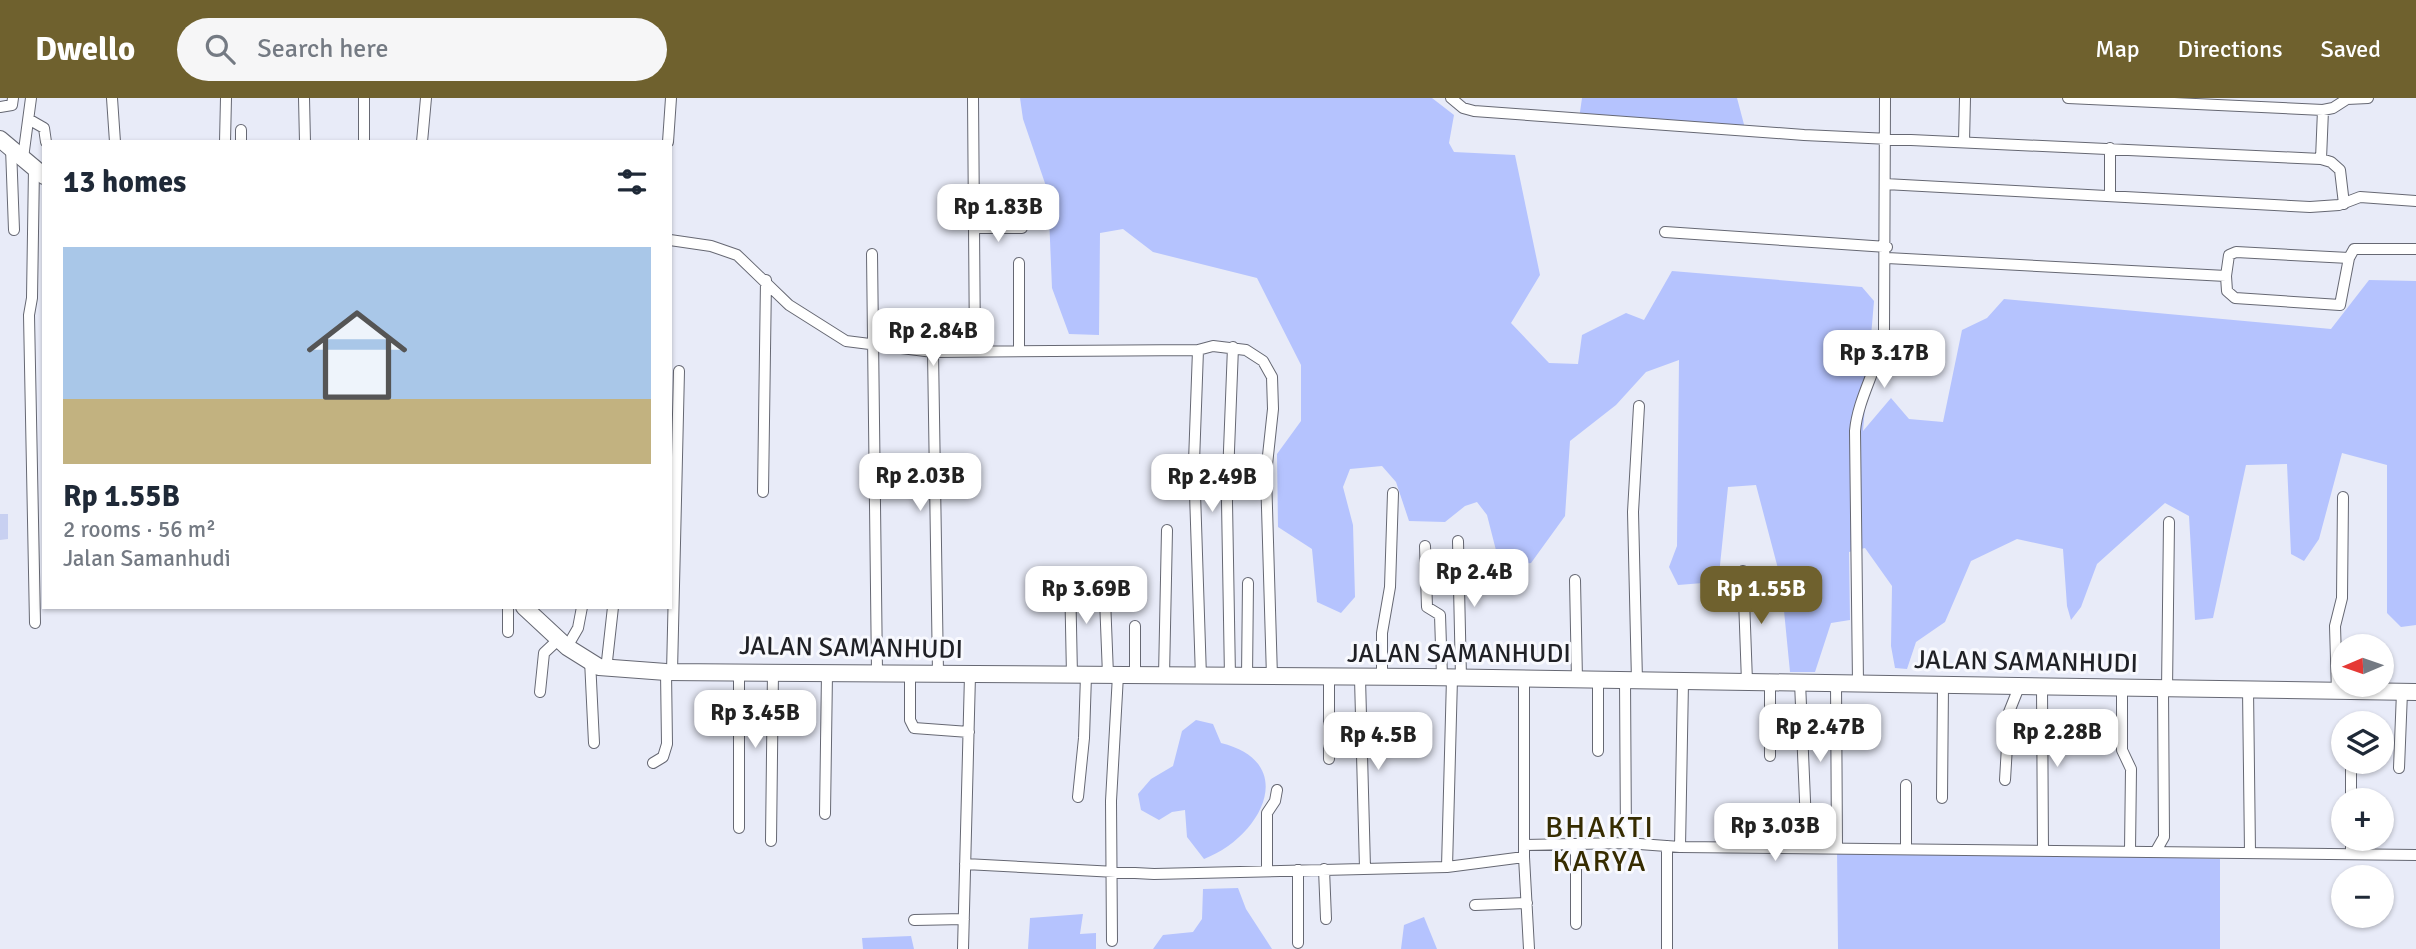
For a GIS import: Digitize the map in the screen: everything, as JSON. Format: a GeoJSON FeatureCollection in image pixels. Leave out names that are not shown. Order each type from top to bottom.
{"type":"FeatureCollection","features":[{"type":"Feature","properties":{"kind":"street"},"geometry":{"type":"LineString","coordinates":[[0,107],[12,105],[13,98]]}},
{"type":"Feature","properties":{"kind":"street"},"geometry":{"type":"LineString","coordinates":[[31,98],[28,162],[32,298],[29,315],[35,623]]}},
{"type":"Feature","properties":{"kind":"street"},"geometry":{"type":"LineString","coordinates":[[112,98],[115,140]]}},
{"type":"Feature","properties":{"kind":"street"},"geometry":{"type":"LineString","coordinates":[[225,140],[226,98]]}},
{"type":"Feature","properties":{"kind":"street"},"geometry":{"type":"LineString","coordinates":[[304,98],[305,140]]}},
{"type":"Feature","properties":{"kind":"street"},"geometry":{"type":"LineString","coordinates":[[364,98],[364,140]]}},
{"type":"Feature","properties":{"kind":"street"},"geometry":{"type":"LineString","coordinates":[[422,140],[426,98]]}},
{"type":"Feature","properties":{"kind":"street"},"geometry":{"type":"LineString","coordinates":[[668,140],[671,98]]}},
{"type":"Feature","properties":{"kind":"street"},"geometry":{"type":"LineString","coordinates":[[972,98],[975,352]]}},
{"type":"Feature","properties":{"kind":"street"},"geometry":{"type":"LineString","coordinates":[[1451,98],[1463,108],[1474,111],[1885,139],[2321,159],[2331,162],[2340,170],[2344,204]]}},
{"type":"Feature","properties":{"kind":"street"},"geometry":{"type":"LineString","coordinates":[[1858,683],[1855,431],[1859,406],[1882,347],[1887,252],[1885,98]]}},
{"type":"Feature","properties":{"kind":"street"},"geometry":{"type":"LineString","coordinates":[[1964,142],[1965,98]]}},
{"type":"Feature","properties":{"kind":"street"},"geometry":{"type":"LineString","coordinates":[[2068,98],[2323,110],[2333,108],[2346,99],[2368,98]]}},
{"type":"Feature","properties":{"kind":"street"},"geometry":{"type":"LineString","coordinates":[[2321,159],[2323,110]]}},
{"type":"Feature","properties":{"kind":"street"},"geometry":{"type":"LineString","coordinates":[[30,120],[44,128],[46,140]]}},
{"type":"Feature","properties":{"kind":"street"},"geometry":{"type":"LineString","coordinates":[[2110,148],[2110,196]]}},
{"type":"Feature","properties":{"kind":"street"},"geometry":{"type":"LineString","coordinates":[[13,230],[28,162]]}},
{"type":"Feature","properties":{"kind":"street"},"geometry":{"type":"LineString","coordinates":[[1885,184],[2310,207],[2344,204],[2360,197],[2416,201]]}},
{"type":"Feature","properties":{"kind":"street"},"geometry":{"type":"LineString","coordinates":[[974,228],[1022,228]]}},
{"type":"Feature","properties":{"kind":"street"},"geometry":{"type":"LineString","coordinates":[[1665,232],[1887,252],[2226,276]]}},
{"type":"Feature","properties":{"kind":"street"},"geometry":{"type":"LineString","coordinates":[[672,240],[711,246],[737,255],[789,305],[846,341],[933,352],[1198,350],[1213,346],[1233,347],[1254,354],[1263,361],[1272,377],[1273,420],[1266,474],[1272,677]]}},
{"type":"Feature","properties":{"kind":"street"},"geometry":{"type":"LineString","coordinates":[[2349,258],[2236,252],[2229,255],[2227,291],[2235,298],[2340,305],[2349,258],[2356,248],[2416,249]]}},
{"type":"Feature","properties":{"kind":"street"},"geometry":{"type":"LineString","coordinates":[[872,254],[877,673]]}},
{"type":"Feature","properties":{"kind":"street"},"geometry":{"type":"LineString","coordinates":[[1019,263],[1019,350]]}},
{"type":"Feature","properties":{"kind":"street"},"geometry":{"type":"LineString","coordinates":[[763,492],[766,280]]}},
{"type":"Feature","properties":{"kind":"street"},"geometry":{"type":"LineString","coordinates":[[1230,677],[1227,502],[1233,347]]}},
{"type":"Feature","properties":{"kind":"street"},"geometry":{"type":"LineString","coordinates":[[1198,350],[1194,462],[1201,677]]}},
{"type":"Feature","properties":{"kind":"street"},"geometry":{"type":"LineString","coordinates":[[933,352],[938,673]]}},
{"type":"Feature","properties":{"kind":"street"},"geometry":{"type":"LineString","coordinates":[[672,582],[679,371]]}},
{"type":"Feature","properties":{"kind":"street"},"geometry":{"type":"LineString","coordinates":[[1626,843],[1633,512],[1639,406]]}},
{"type":"Feature","properties":{"kind":"street"},"geometry":{"type":"LineString","coordinates":[[1382,678],[1382,633],[1390,587],[1393,493]]}},
{"type":"Feature","properties":{"kind":"street"},"geometry":{"type":"LineString","coordinates":[[2335,634],[2342,598],[2343,497]]}},
{"type":"Feature","properties":{"kind":"street"},"geometry":{"type":"LineString","coordinates":[[2156,850],[2164,837],[2169,522]]}},
{"type":"Feature","properties":{"kind":"street"},"geometry":{"type":"LineString","coordinates":[[1164,676],[1167,530]]}},
{"type":"Feature","properties":{"kind":"street"},"geometry":{"type":"LineString","coordinates":[[1447,867],[1458,541]]}},
{"type":"Feature","properties":{"kind":"street"},"geometry":{"type":"LineString","coordinates":[[1425,546],[1427,607],[1440,615],[1452,678]]}},
{"type":"Feature","properties":{"kind":"street"},"geometry":{"type":"LineString","coordinates":[[1743,571],[1747,682]]}},
{"type":"Feature","properties":{"kind":"street"},"geometry":{"type":"LineString","coordinates":[[1070,576],[1084,738],[1078,797]]}},
{"type":"Feature","properties":{"kind":"street"},"geometry":{"type":"LineString","coordinates":[[1575,580],[1577,680]]}},
{"type":"Feature","properties":{"kind":"street"},"geometry":{"type":"LineString","coordinates":[[1247,677],[1248,583]]}},
{"type":"Feature","properties":{"kind":"street"},"geometry":{"type":"LineString","coordinates":[[1105,599],[1118,703],[1114,709],[1112,941]]}},
{"type":"Feature","properties":{"kind":"street"},"geometry":{"type":"LineString","coordinates":[[508,609],[508,632]]}},
{"type":"Feature","properties":{"kind":"street","name":"JALAN SAMANHUDI"},"geometry":{"type":"LineString","coordinates":[[525,609],[563,643],[606,670],[1800,682],[2331,692]]}},
{"type":"Feature","properties":{"kind":"street"},"geometry":{"type":"LineString","coordinates":[[540,692],[544,653],[563,643],[578,628],[582,609]]}},
{"type":"Feature","properties":{"kind":"street"},"geometry":{"type":"LineString","coordinates":[[606,670],[613,609]]}},
{"type":"Feature","properties":{"kind":"street"},"geometry":{"type":"LineString","coordinates":[[653,763],[663,757],[667,744],[671,609]]}},
{"type":"Feature","properties":{"kind":"street"},"geometry":{"type":"LineString","coordinates":[[1135,626],[1135,676]]}},
{"type":"Feature","properties":{"kind":"street"},"geometry":{"type":"LineString","coordinates":[[590,660],[594,743]]}},
{"type":"Feature","properties":{"kind":"street"},"geometry":{"type":"LineString","coordinates":[[739,671],[739,828]]}},
{"type":"Feature","properties":{"kind":"street"},"geometry":{"type":"LineString","coordinates":[[771,841],[773,671]]}},
{"type":"Feature","properties":{"kind":"street"},"geometry":{"type":"LineString","coordinates":[[910,672],[910,720],[914,728],[969,732]]}},
{"type":"Feature","properties":{"kind":"street"},"geometry":{"type":"LineString","coordinates":[[824,814],[827,673]]}},
{"type":"Feature","properties":{"kind":"street"},"geometry":{"type":"LineString","coordinates":[[963,949],[970,675]]}},
{"type":"Feature","properties":{"kind":"street"},"geometry":{"type":"LineString","coordinates":[[1329,678],[1329,759]]}},
{"type":"Feature","properties":{"kind":"street"},"geometry":{"type":"LineString","coordinates":[[1360,678],[1365,868]]}},
{"type":"Feature","properties":{"kind":"street"},"geometry":{"type":"LineString","coordinates":[[1524,680],[1524,851],[1529,949]]}},
{"type":"Feature","properties":{"kind":"street"},"geometry":{"type":"LineString","coordinates":[[1598,680],[1598,751]]}},
{"type":"Feature","properties":{"kind":"street"},"geometry":{"type":"LineString","coordinates":[[1680,847],[1683,682]]}},
{"type":"Feature","properties":{"kind":"street"},"geometry":{"type":"LineString","coordinates":[[1770,682],[1770,756]]}},
{"type":"Feature","properties":{"kind":"street"},"geometry":{"type":"LineString","coordinates":[[1800,682],[1807,848]]}},
{"type":"Feature","properties":{"kind":"street"},"geometry":{"type":"LineString","coordinates":[[1836,683],[1837,848]]}},
{"type":"Feature","properties":{"kind":"street"},"geometry":{"type":"LineString","coordinates":[[1942,798],[1943,685]]}},
{"type":"Feature","properties":{"kind":"street"},"geometry":{"type":"LineString","coordinates":[[2005,780],[2008,722],[2019,687]]}},
{"type":"Feature","properties":{"kind":"street"},"geometry":{"type":"LineString","coordinates":[[2042,687],[2043,851]]}},
{"type":"Feature","properties":{"kind":"street"},"geometry":{"type":"LineString","coordinates":[[2122,688],[2122,750],[2131,769],[2130,850]]}},
{"type":"Feature","properties":{"kind":"street"},"geometry":{"type":"LineString","coordinates":[[2248,689],[2250,852]]}},
{"type":"Feature","properties":{"kind":"street"},"geometry":{"type":"LineString","coordinates":[[2399,768],[2409,692]]}},
{"type":"Feature","properties":{"kind":"street"},"geometry":{"type":"LineString","coordinates":[[1906,785],[1906,848]]}},
{"type":"Feature","properties":{"kind":"street"},"geometry":{"type":"LineString","coordinates":[[1268,871],[1267,813],[1275,801],[1277,790]]}},
{"type":"Feature","properties":{"kind":"street"},"geometry":{"type":"LineString","coordinates":[[965,864],[1112,873],[1447,867],[1524,851],[1626,843],[1680,847],[2156,850],[2416,855]]}},
{"type":"Feature","properties":{"kind":"street"},"geometry":{"type":"LineString","coordinates":[[1576,845],[1576,924]]}},
{"type":"Feature","properties":{"kind":"street"},"geometry":{"type":"LineString","coordinates":[[1667,846],[1667,949]]}},
{"type":"Feature","properties":{"kind":"street"},"geometry":{"type":"LineString","coordinates":[[1324,869],[1325,919]]}},
{"type":"Feature","properties":{"kind":"street"},"geometry":{"type":"LineString","coordinates":[[1298,870],[1298,943]]}},
{"type":"Feature","properties":{"kind":"street"},"geometry":{"type":"LineString","coordinates":[[1475,905],[1527,903]]}},
{"type":"Feature","properties":{"kind":"street"},"geometry":{"type":"LineString","coordinates":[[914,920],[964,919]]}},
{"type":"Feature","properties":{"kind":"shaded area"},"geometry":{"type":"Polygon","coordinates":[[[1020,98],[1432,98],[1454,115],[1449,143],[1454,152],[1515,155],[1540,275],[1511,323],[1549,363],[1578,364],[1582,335],[1626,313],[1644,320],[1672,271],[1862,287],[1874,301],[1863,431],[1891,398],[1909,419],[1943,422],[1962,330],[1987,318],[2004,299],[2331,329],[2369,280],[2416,281],[2416,625],[2401,627],[2387,613],[2387,465],[2342,453],[2319,539],[2304,561],[2291,554],[2287,464],[2246,465],[2213,618],[2195,620],[2189,516],[2165,503],[2097,564],[2081,607],[2071,620],[2067,606],[2063,549],[2017,539],[1971,561],[1945,622],[1916,642],[1907,669],[1895,668],[1891,646],[1892,586],[1865,548],[1849,552],[1850,620],[1831,623],[1815,672],[1790,672],[1781,580],[1756,485],[1728,487],[1719,575],[1703,583],[1678,585],[1669,567],[1677,546],[1679,360],[1646,372],[1616,405],[1570,441],[1565,516],[1531,563],[1500,566],[1487,515],[1477,502],[1465,506],[1445,522],[1409,521],[1396,482],[1382,466],[1350,469],[1343,487],[1353,525],[1355,597],[1341,613],[1317,602],[1312,549],[1278,527],[1277,454],[1301,421],[1301,365],[1257,278],[1153,252],[1123,229],[1100,233],[1099,335],[1069,334],[1052,288],[1048,192],[1023,119],[1020,98]]]}},
{"type":"Feature","properties":{"kind":"shaded area"},"geometry":{"type":"Polygon","coordinates":[[[1582,98],[1737,98],[1746,132],[1579,119],[1582,98]]]}},
{"type":"Feature","properties":{"kind":"shaded area"},"geometry":{"type":"Polygon","coordinates":[[[0,514],[8,514],[8,539],[0,540],[0,514]]]}},
{"type":"Feature","properties":{"kind":"shaded area"},"geometry":{"type":"Polygon","coordinates":[[[1196,720],[1213,724],[1221,743],[1246,753],[1260,767],[1266,783],[1264,801],[1242,835],[1224,849],[1204,859],[1187,837],[1185,810],[1172,812],[1159,820],[1141,810],[1138,794],[1151,779],[1173,766],[1182,731],[1196,720]]]}},
{"type":"Feature","properties":{"kind":"shaded area"},"geometry":{"type":"Polygon","coordinates":[[[1837,848],[2220,859],[2220,949],[1838,949],[1837,848]]]}},
{"type":"Feature","properties":{"kind":"shaded area"},"geometry":{"type":"Polygon","coordinates":[[[1238,888],[1246,909],[1272,949],[1153,949],[1163,935],[1193,932],[1202,919],[1203,889],[1238,888]]]}},
{"type":"Feature","properties":{"kind":"shaded area"},"geometry":{"type":"Polygon","coordinates":[[[1083,914],[1080,934],[1096,933],[1096,949],[1028,949],[1030,918],[1083,914]]]}},
{"type":"Feature","properties":{"kind":"shaded area"},"geometry":{"type":"Polygon","coordinates":[[[1424,917],[1437,949],[1401,949],[1404,925],[1424,917]]]}},
{"type":"Feature","properties":{"kind":"shaded area"},"geometry":{"type":"Polygon","coordinates":[[[911,936],[914,949],[863,949],[862,938],[911,936]]]}},
{"type":"Feature","properties":{"kind":"district","name":"BHAKTI KARYA"},"geometry":{"type":"Point","coordinates":[1600,844]}}]}
